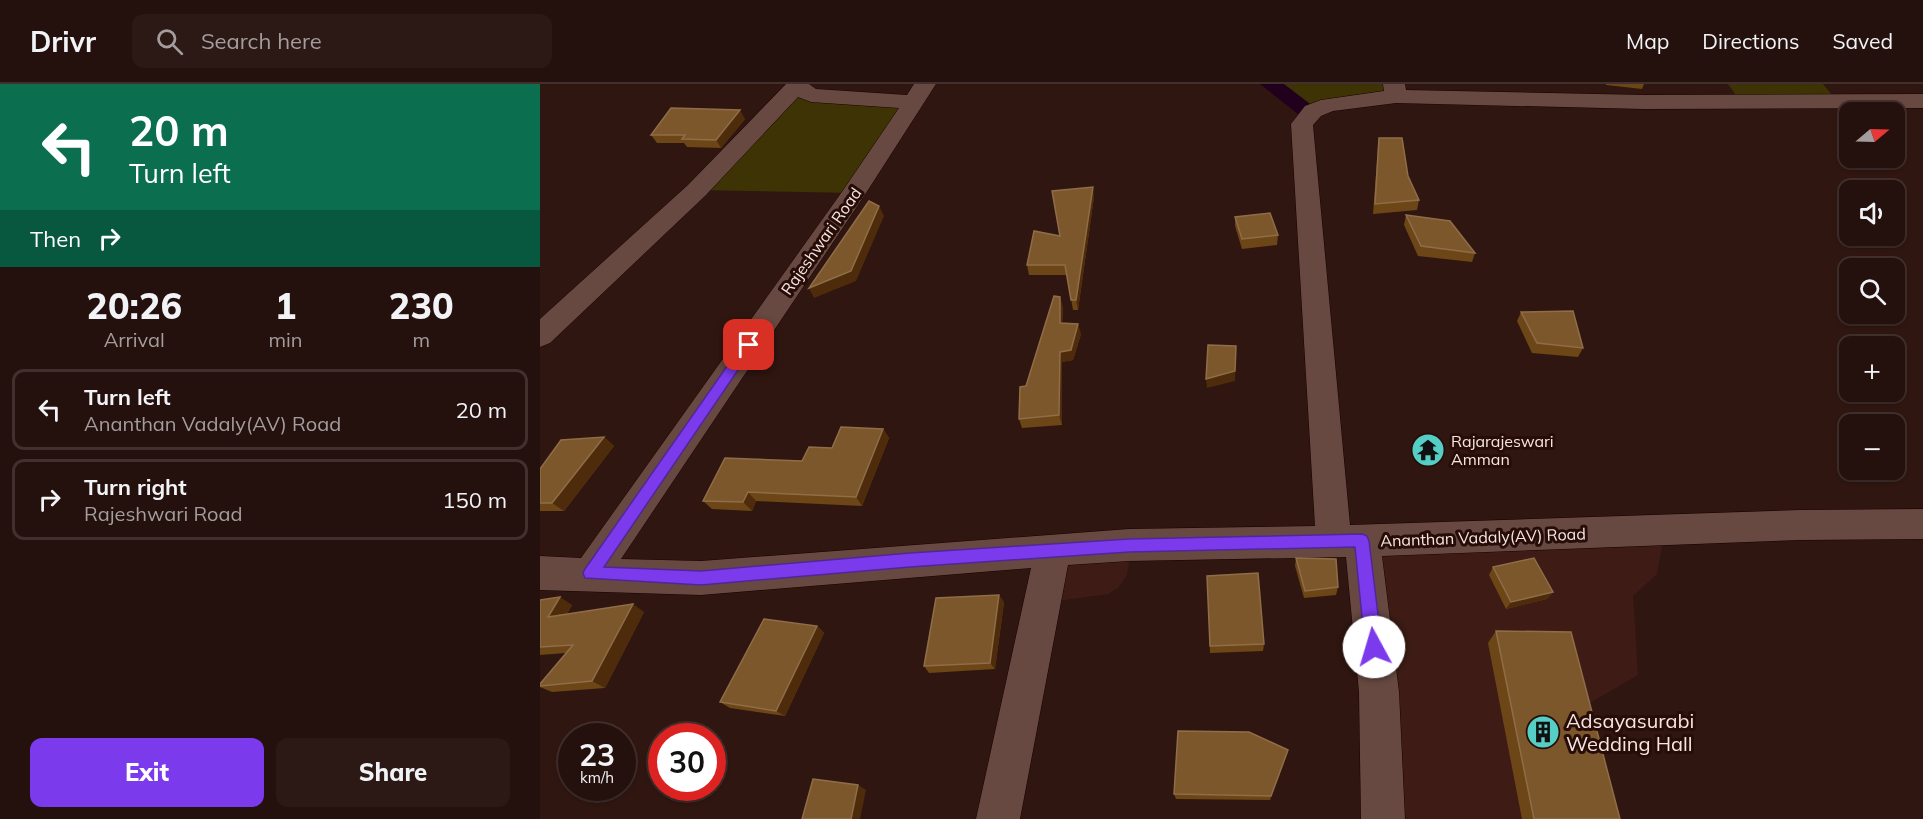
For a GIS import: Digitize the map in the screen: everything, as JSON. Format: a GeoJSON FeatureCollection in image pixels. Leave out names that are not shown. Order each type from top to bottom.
{"type":"FeatureCollection","features":[{"type":"Feature","properties":{"kind":"street"},"geometry":{"type":"LineString","coordinates":[[540,336],[697,190],[797,85],[811,95],[920,93]]}},
{"type":"Feature","properties":{"kind":"street"},"geometry":{"type":"LineString","coordinates":[[1383,819],[1379,692],[1348,541],[1302,124],[1313,111],[1329,105],[1395,90],[1644,102],[1830,92],[1923,101]]}},
{"type":"Feature","properties":{"kind":"street","name":"Rajeshwari Road"},"geometry":{"type":"LineString","coordinates":[[591,573],[854,193],[920,93]]}},
{"type":"Feature","properties":{"kind":"street","name":"Ananthan Vadaly(AV) Road"},"geometry":{"type":"LineString","coordinates":[[540,573],[701,578],[1129,545],[1348,541],[1800,525],[1923,524]]}},
{"type":"Feature","properties":{"kind":"street"},"geometry":{"type":"LineString","coordinates":[[998,819],[1053,551]]}},
{"type":"Feature","properties":{"kind":"shaded area"},"geometry":{"type":"Polygon","coordinates":[[[1270,84],[1394,84],[1396,96],[1311,113],[1270,84]]]}},
{"type":"Feature","properties":{"kind":"shaded area"},"geometry":{"type":"Polygon","coordinates":[[[1728,84],[1823,84],[1837,101],[1739,100],[1728,84]]]}},
{"type":"Feature","properties":{"kind":"shaded area"},"geometry":{"type":"Polygon","coordinates":[[[796,86],[811,95],[914,102],[854,193],[697,190],[796,86]]]}},
{"type":"Feature","properties":{"kind":"shaded area"},"geometry":{"type":"Polygon","coordinates":[[[1665,530],[1657,574],[1633,596],[1638,675],[1590,703],[1611,819],[1383,819],[1362,541],[1665,530]]]}},
{"type":"Feature","properties":{"kind":"shaded area"},"geometry":{"type":"Polygon","coordinates":[[[1053,551],[1130,556],[1127,575],[1118,588],[1108,594],[1057,601],[1053,551]]]}},
{"type":"Feature","properties":{"kind":"building"},"geometry":{"type":"Polygon","coordinates":[[[671,108],[740,110],[716,140],[682,139],[685,135],[651,135],[671,108]]]}},
{"type":"Feature","properties":{"kind":"building"},"geometry":{"type":"Polygon","coordinates":[[[1379,138],[1402,138],[1408,176],[1419,200],[1375,204],[1379,138]]]}},
{"type":"Feature","properties":{"kind":"building"},"geometry":{"type":"Polygon","coordinates":[[[1093,187],[1076,300],[1071,300],[1065,265],[1027,265],[1034,231],[1060,236],[1052,191],[1093,187]]]}},
{"type":"Feature","properties":{"kind":"building"},"geometry":{"type":"Polygon","coordinates":[[[869,201],[879,206],[851,271],[809,288],[869,201]]]}},
{"type":"Feature","properties":{"kind":"building"},"geometry":{"type":"Polygon","coordinates":[[[1270,213],[1278,235],[1242,239],[1235,217],[1270,213]]]}},
{"type":"Feature","properties":{"kind":"building"},"geometry":{"type":"Polygon","coordinates":[[[1406,215],[1450,221],[1475,253],[1421,246],[1406,215]]]}},
{"type":"Feature","properties":{"kind":"building"},"geometry":{"type":"Polygon","coordinates":[[[1054,296],[1060,297],[1060,323],[1078,324],[1071,350],[1060,352],[1059,415],[1019,419],[1020,387],[1026,386],[1054,296]]]}},
{"type":"Feature","properties":{"kind":"building"},"geometry":{"type":"Polygon","coordinates":[[[1573,311],[1583,348],[1537,343],[1521,312],[1573,311]]]}},
{"type":"Feature","properties":{"kind":"building"},"geometry":{"type":"Polygon","coordinates":[[[1208,345],[1236,346],[1235,371],[1206,379],[1208,345]]]}},
{"type":"Feature","properties":{"kind":"building"},"geometry":{"type":"Polygon","coordinates":[[[841,427],[883,429],[856,497],[748,492],[743,502],[703,501],[725,458],[802,461],[809,447],[832,448],[841,427]]]}},
{"type":"Feature","properties":{"kind":"building"},"geometry":{"type":"Polygon","coordinates":[[[604,437],[552,503],[540,503],[540,469],[561,440],[604,437]]]}},
{"type":"Feature","properties":{"kind":"building"},"geometry":{"type":"Polygon","coordinates":[[[1296,558],[1336,559],[1338,587],[1305,591],[1296,558]]]}},
{"type":"Feature","properties":{"kind":"building"},"geometry":{"type":"Polygon","coordinates":[[[1534,558],[1553,592],[1511,602],[1493,567],[1534,558]]]}},
{"type":"Feature","properties":{"kind":"building"},"geometry":{"type":"Polygon","coordinates":[[[1258,573],[1264,644],[1210,646],[1207,576],[1258,573]]]}},
{"type":"Feature","properties":{"kind":"building"},"geometry":{"type":"Polygon","coordinates":[[[999,595],[990,663],[924,666],[936,598],[999,595]]]}},
{"type":"Feature","properties":{"kind":"building"},"geometry":{"type":"Polygon","coordinates":[[[560,597],[548,617],[633,604],[592,681],[540,686],[573,645],[540,647],[540,600],[560,597]]]}},
{"type":"Feature","properties":{"kind":"building"},"geometry":{"type":"Polygon","coordinates":[[[764,619],[817,626],[776,711],[720,702],[764,619]]]}},
{"type":"Feature","properties":{"kind":"building","name":"Adsayasurabi Wedding Hall"},"geometry":{"type":"Polygon","coordinates":[[[1496,631],[1571,632],[1620,819],[1534,819],[1496,631]]]}},
{"type":"Feature","properties":{"kind":"building"},"geometry":{"type":"Polygon","coordinates":[[[1178,731],[1249,732],[1288,750],[1271,796],[1174,794],[1178,731]]]}},
{"type":"Feature","properties":{"kind":"building"},"geometry":{"type":"Polygon","coordinates":[[[813,779],[858,785],[851,819],[802,819],[813,779]]]}},
{"type":"Feature","properties":{"kind":"waterway"},"geometry":{"type":"LineString","coordinates":[[1270,84],[1311,113]]}},
{"type":"Feature","properties":{"kind":"place","name":"Rajarajeswari Amman"},"geometry":{"type":"Point","coordinates":[1428,450]}},
{"type":"Feature","properties":{"kind":"place","name":"Adsayasurabi Wedding Hall"},"geometry":{"type":"Point","coordinates":[1543,732]}},
{"type":"Feature","properties":{"kind":"route"},"geometry":{"type":"LineString","coordinates":[[749,345],[591,573],[701,578],[910,560],[1129,545],[1362,541],[1374,647]]}}]}
